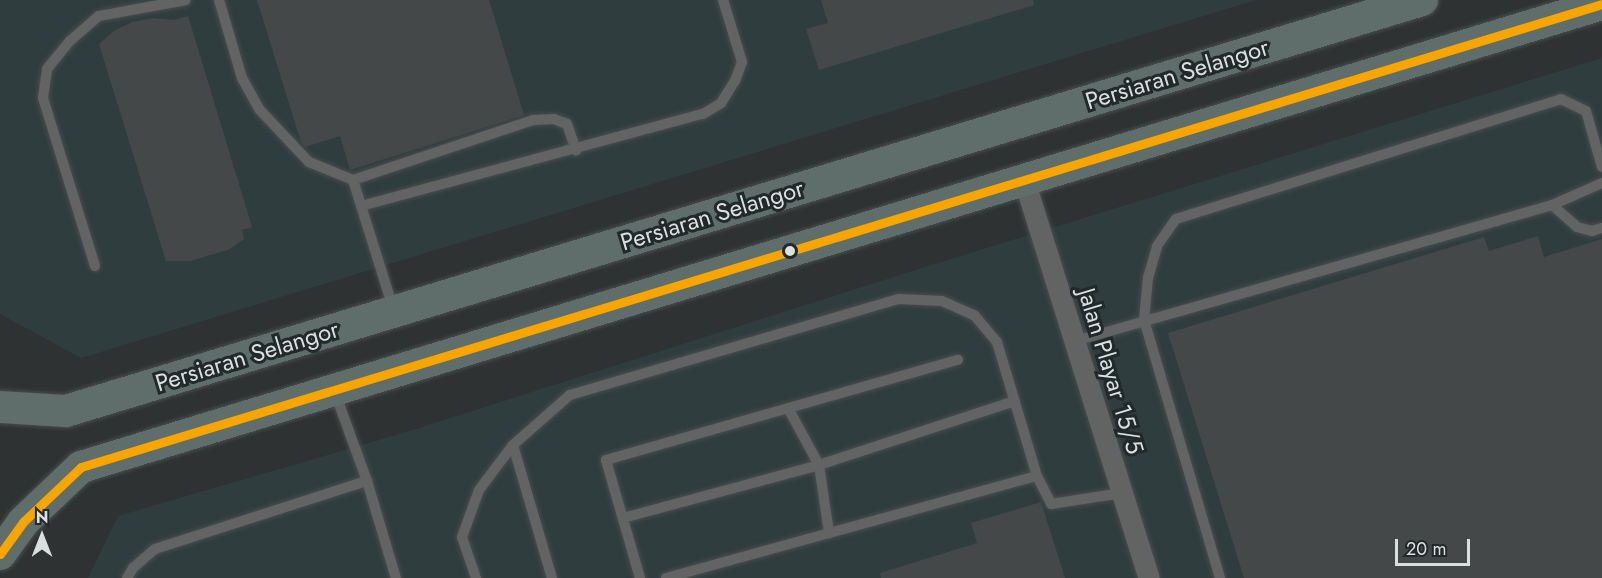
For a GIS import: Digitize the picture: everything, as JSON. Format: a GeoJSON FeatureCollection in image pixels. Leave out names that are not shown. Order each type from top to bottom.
{"type":"FeatureCollection","features":[{"type":"Feature","properties":{"kind":"main road","name":"Persiaran Selangor"},"geometry":{"type":"LineString","coordinates":[[0,407],[66,411],[1422,0]]}},
{"type":"Feature","properties":{"kind":"main road"},"geometry":{"type":"LineString","coordinates":[[0,554],[22,522],[81,467],[1602,4]]}},
{"type":"Feature","properties":{"kind":"street","name":"Jalan Playar 15/5"},"geometry":{"type":"LineString","coordinates":[[1024,180],[1149,578]]}},
{"type":"Feature","properties":{"kind":"lane"},"geometry":{"type":"LineString","coordinates":[[95,266],[43,98],[47,69],[70,41],[99,16],[186,0]]}},
{"type":"Feature","properties":{"kind":"lane"},"geometry":{"type":"LineString","coordinates":[[219,0],[242,78],[259,109],[309,162],[353,180],[533,120],[554,118],[567,124],[576,150]]}},
{"type":"Feature","properties":{"kind":"lane"},"geometry":{"type":"LineString","coordinates":[[361,206],[703,114],[721,103],[735,81],[742,62],[723,0]]}},
{"type":"Feature","properties":{"kind":"lane"},"geometry":{"type":"LineString","coordinates":[[1220,578],[1144,320],[1148,278],[1157,246],[1176,219],[1561,99],[1586,111],[1602,167]]}},
{"type":"Feature","properties":{"kind":"lane"},"geometry":{"type":"LineString","coordinates":[[353,180],[394,312]]}},
{"type":"Feature","properties":{"kind":"lane"},"geometry":{"type":"LineString","coordinates":[[1074,341],[1552,205],[1602,183]]}},
{"type":"Feature","properties":{"kind":"lane"},"geometry":{"type":"LineString","coordinates":[[1552,205],[1577,227],[1593,231],[1602,228]]}},
{"type":"Feature","properties":{"kind":"lane"},"geometry":{"type":"LineString","coordinates":[[476,578],[462,537],[479,490],[513,445],[570,395],[899,298],[942,301],[975,316],[997,342],[1038,476],[1051,504],[1122,493]]}},
{"type":"Feature","properties":{"kind":"lane"},"geometry":{"type":"LineString","coordinates":[[640,578],[606,460],[958,360]]}},
{"type":"Feature","properties":{"kind":"lane"},"geometry":{"type":"LineString","coordinates":[[334,390],[367,481],[396,578]]}},
{"type":"Feature","properties":{"kind":"lane"},"geometry":{"type":"LineString","coordinates":[[623,518],[819,465],[1015,401]]}},
{"type":"Feature","properties":{"kind":"lane"},"geometry":{"type":"LineString","coordinates":[[788,408],[819,465],[829,533]]}},
{"type":"Feature","properties":{"kind":"lane"},"geometry":{"type":"LineString","coordinates":[[513,445],[552,578]]}},
{"type":"Feature","properties":{"kind":"lane"},"geometry":{"type":"LineString","coordinates":[[666,578],[1038,476]]}},
{"type":"Feature","properties":{"kind":"lane"},"geometry":{"type":"LineString","coordinates":[[127,578],[133,568],[155,549],[367,481]]}},
{"type":"Feature","properties":{"kind":"shaded area"},"geometry":{"type":"Polygon","coordinates":[[[0,0],[1256,0],[81,358],[0,314],[0,0]]]}},
{"type":"Feature","properties":{"kind":"shaded area"},"geometry":{"type":"Polygon","coordinates":[[[1602,58],[1602,578],[88,578],[118,516],[403,433],[922,268],[1602,58]]]}},
{"type":"Feature","properties":{"kind":"building"},"geometry":{"type":"Polygon","coordinates":[[[257,0],[489,0],[524,115],[350,170],[340,136],[305,147],[301,142],[257,0]]]}},
{"type":"Feature","properties":{"kind":"building"},"geometry":{"type":"Polygon","coordinates":[[[821,0],[1033,0],[1034,5],[819,70],[806,29],[828,23],[821,0]]]}},
{"type":"Feature","properties":{"kind":"building"},"geometry":{"type":"Polygon","coordinates":[[[188,16],[252,227],[242,230],[244,239],[230,249],[191,261],[166,261],[99,44],[114,31],[132,22],[153,18],[174,20],[188,16]]]}},
{"type":"Feature","properties":{"kind":"building"},"geometry":{"type":"Polygon","coordinates":[[[1538,236],[1544,257],[1602,239],[1602,578],[1244,578],[1168,333],[1484,237],[1489,251],[1538,236]]]}},
{"type":"Feature","properties":{"kind":"building"},"geometry":{"type":"Polygon","coordinates":[[[1041,502],[1065,578],[881,578],[880,573],[977,543],[971,523],[1041,502]]]}},
{"type":"Feature","properties":{"kind":"transit line"},"geometry":{"type":"LineString","coordinates":[[0,554],[23,522],[81,467],[1602,4]]}}]}
